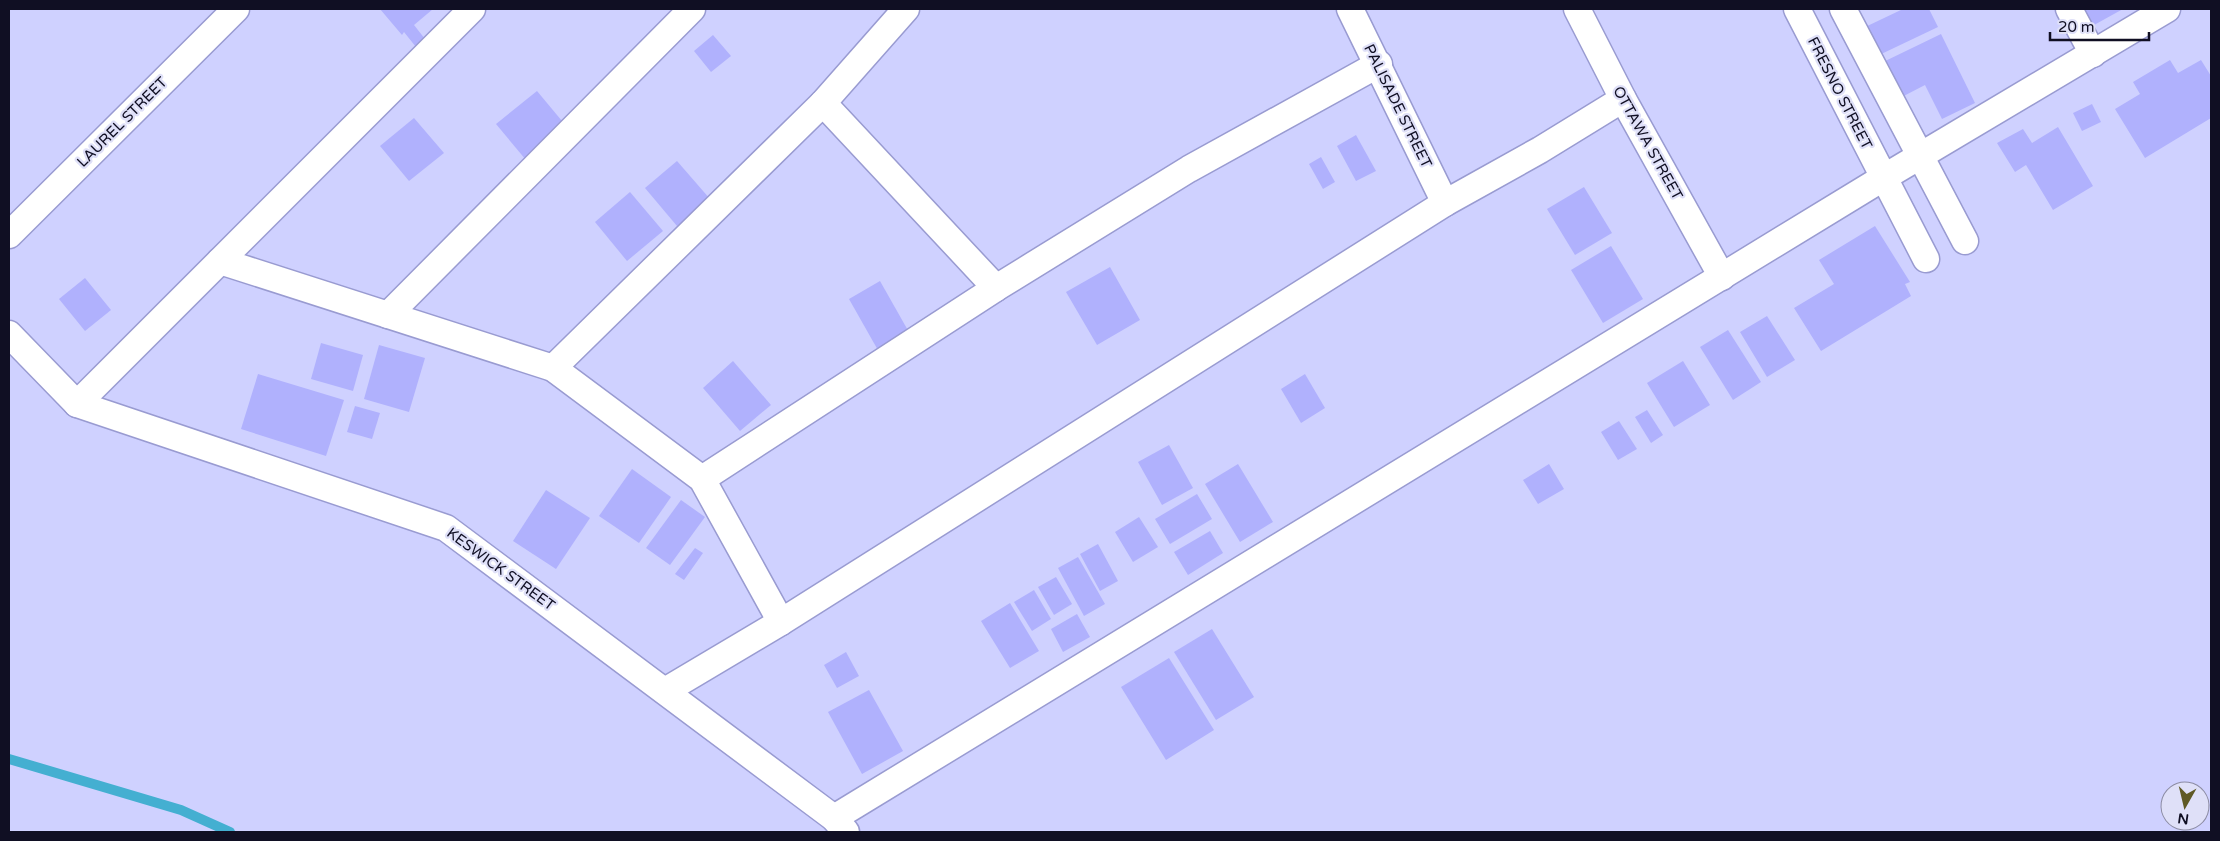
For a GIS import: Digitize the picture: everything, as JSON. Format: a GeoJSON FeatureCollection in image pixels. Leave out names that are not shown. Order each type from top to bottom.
{"type":"FeatureCollection","features":[{"type":"Feature","properties":{"kind":"street","name":"LAUREL STREET"},"geometry":{"type":"LineString","coordinates":[[9,235],[236,9]]}},
{"type":"Feature","properties":{"kind":"street"},"geometry":{"type":"LineString","coordinates":[[77,404],[472,9]]}},
{"type":"Feature","properties":{"kind":"street"},"geometry":{"type":"LineString","coordinates":[[388,315],[692,9]]}},
{"type":"Feature","properties":{"kind":"street"},"geometry":{"type":"LineString","coordinates":[[553,368],[823,103],[906,9]]}},
{"type":"Feature","properties":{"kind":"street","name":"PALISADE STREET"},"geometry":{"type":"LineString","coordinates":[[1350,9],[1446,203]]}},
{"type":"Feature","properties":{"kind":"street","name":"OTTAWA STREET"},"geometry":{"type":"LineString","coordinates":[[1577,9],[1623,99],[1722,277]]}},
{"type":"Feature","properties":{"kind":"street","name":"FRESNO STREET"},"geometry":{"type":"LineString","coordinates":[[1797,9],[1926,259]]}},
{"type":"Feature","properties":{"kind":"street"},"geometry":{"type":"LineString","coordinates":[[1843,9],[1965,241]]}},
{"type":"Feature","properties":{"kind":"street"},"geometry":{"type":"LineString","coordinates":[[2069,9],[2093,54]]}},
{"type":"Feature","properties":{"kind":"street"},"geometry":{"type":"LineString","coordinates":[[840,825],[1722,277],[1919,156],[2167,9]]}},
{"type":"Feature","properties":{"kind":"street"},"geometry":{"type":"LineString","coordinates":[[702,479],[996,288],[1189,169],[1378,64]]}},
{"type":"Feature","properties":{"kind":"street"},"geometry":{"type":"LineString","coordinates":[[665,691],[781,622],[1446,203],[1623,99]]}},
{"type":"Feature","properties":{"kind":"street"},"geometry":{"type":"LineString","coordinates":[[823,103],[996,288]]}},
{"type":"Feature","properties":{"kind":"street"},"geometry":{"type":"LineString","coordinates":[[220,261],[553,368],[702,479],[781,622]]}},
{"type":"Feature","properties":{"kind":"street","name":"KESWICK STREET"},"geometry":{"type":"LineString","coordinates":[[9,334],[77,404],[446,528],[665,691],[840,825]]}},
{"type":"Feature","properties":{"kind":"building"},"geometry":{"type":"Polygon","coordinates":[[[380,9],[433,9],[414,25],[425,39],[416,47],[404,32],[402,35],[380,9]]]}},
{"type":"Feature","properties":{"kind":"building"},"geometry":{"type":"Polygon","coordinates":[[[1903,9],[1929,9],[1938,27],[1875,57],[1861,29],[1903,9]]]}},
{"type":"Feature","properties":{"kind":"building"},"geometry":{"type":"Polygon","coordinates":[[[2073,9],[2123,9],[2085,30],[2073,9]]]}},
{"type":"Feature","properties":{"kind":"building"},"geometry":{"type":"Polygon","coordinates":[[[1941,34],[1975,103],[1942,119],[1925,85],[1894,101],[1877,65],[1941,34]]]}},
{"type":"Feature","properties":{"kind":"building"},"geometry":{"type":"Polygon","coordinates":[[[713,35],[731,56],[711,72],[694,51],[713,35]]]}},
{"type":"Feature","properties":{"kind":"building"},"geometry":{"type":"Polygon","coordinates":[[[2170,60],[2178,73],[2201,60],[2211,76],[2211,118],[2145,158],[2115,109],[2140,94],[2133,82],[2170,60]]]}},
{"type":"Feature","properties":{"kind":"building"},"geometry":{"type":"Polygon","coordinates":[[[537,91],[567,127],[526,160],[496,124],[537,91]]]}},
{"type":"Feature","properties":{"kind":"building"},"geometry":{"type":"Polygon","coordinates":[[[2092,104],[2101,122],[2082,131],[2073,113],[2092,104]]]}},
{"type":"Feature","properties":{"kind":"building"},"geometry":{"type":"Polygon","coordinates":[[[414,118],[444,153],[409,181],[380,146],[414,118]]]}},
{"type":"Feature","properties":{"kind":"building"},"geometry":{"type":"Polygon","coordinates":[[[2058,127],[2093,186],[2053,210],[2026,165],[2015,172],[1997,143],[2023,129],[2032,143],[2058,127]]]}},
{"type":"Feature","properties":{"kind":"building"},"geometry":{"type":"Polygon","coordinates":[[[1356,135],[1376,171],[1356,181],[1337,146],[1356,135]]]}},
{"type":"Feature","properties":{"kind":"building"},"geometry":{"type":"Polygon","coordinates":[[[1321,157],[1335,182],[1323,189],[1309,164],[1321,157]]]}},
{"type":"Feature","properties":{"kind":"building"},"geometry":{"type":"Polygon","coordinates":[[[677,161],[710,199],[677,226],[645,188],[677,161]]]}},
{"type":"Feature","properties":{"kind":"building"},"geometry":{"type":"Polygon","coordinates":[[[1584,187],[1612,233],[1575,255],[1547,209],[1584,187]]]}},
{"type":"Feature","properties":{"kind":"building"},"geometry":{"type":"Polygon","coordinates":[[[630,192],[663,231],[627,261],[595,222],[630,192]]]}},
{"type":"Feature","properties":{"kind":"building"},"geometry":{"type":"Polygon","coordinates":[[[1875,226],[1910,282],[1905,284],[1911,296],[1821,351],[1794,308],[1834,284],[1819,260],[1875,226]]]}},
{"type":"Feature","properties":{"kind":"building"},"geometry":{"type":"Polygon","coordinates":[[[1611,246],[1643,299],[1603,323],[1571,270],[1611,246]]]}},
{"type":"Feature","properties":{"kind":"building"},"geometry":{"type":"Polygon","coordinates":[[[1110,267],[1140,320],[1097,345],[1066,292],[1110,267]]]}},
{"type":"Feature","properties":{"kind":"building"},"geometry":{"type":"Polygon","coordinates":[[[85,278],[111,310],[85,331],[59,299],[85,278]]]}},
{"type":"Feature","properties":{"kind":"building"},"geometry":{"type":"Polygon","coordinates":[[[880,281],[910,334],[879,352],[849,299],[880,281]]]}},
{"type":"Feature","properties":{"kind":"building"},"geometry":{"type":"Polygon","coordinates":[[[1767,316],[1795,360],[1767,377],[1740,332],[1767,316]]]}},
{"type":"Feature","properties":{"kind":"building"},"geometry":{"type":"Polygon","coordinates":[[[1728,330],[1761,382],[1733,400],[1700,347],[1728,330]]]}},
{"type":"Feature","properties":{"kind":"building"},"geometry":{"type":"Polygon","coordinates":[[[321,343],[363,355],[353,391],[311,379],[321,343]]]}},
{"type":"Feature","properties":{"kind":"building"},"geometry":{"type":"Polygon","coordinates":[[[379,345],[425,358],[409,412],[364,399],[379,345]]]}},
{"type":"Feature","properties":{"kind":"building"},"geometry":{"type":"Polygon","coordinates":[[[733,361],[771,405],[740,431],[703,388],[733,361]]]}},
{"type":"Feature","properties":{"kind":"building"},"geometry":{"type":"Polygon","coordinates":[[[1683,361],[1710,405],[1674,427],[1647,383],[1683,361]]]}},
{"type":"Feature","properties":{"kind":"building"},"geometry":{"type":"Polygon","coordinates":[[[258,374],[344,400],[326,456],[241,429],[258,374]]]}},
{"type":"Feature","properties":{"kind":"building"},"geometry":{"type":"Polygon","coordinates":[[[1305,374],[1325,408],[1301,423],[1281,389],[1305,374]]]}},
{"type":"Feature","properties":{"kind":"building"},"geometry":{"type":"Polygon","coordinates":[[[355,406],[380,413],[372,439],[347,432],[355,406]]]}},
{"type":"Feature","properties":{"kind":"building"},"geometry":{"type":"Polygon","coordinates":[[[1647,410],[1663,435],[1651,443],[1635,417],[1647,410]]]}},
{"type":"Feature","properties":{"kind":"building"},"geometry":{"type":"Polygon","coordinates":[[[1619,421],[1637,449],[1618,460],[1601,432],[1619,421]]]}},
{"type":"Feature","properties":{"kind":"building"},"geometry":{"type":"Polygon","coordinates":[[[1169,445],[1193,488],[1162,505],[1138,462],[1169,445]]]}},
{"type":"Feature","properties":{"kind":"building"},"geometry":{"type":"Polygon","coordinates":[[[1238,464],[1273,522],[1240,542],[1205,484],[1238,464]]]}},
{"type":"Feature","properties":{"kind":"building"},"geometry":{"type":"Polygon","coordinates":[[[1549,464],[1564,489],[1538,504],[1523,480],[1549,464]]]}},
{"type":"Feature","properties":{"kind":"building"},"geometry":{"type":"Polygon","coordinates":[[[632,469],[671,497],[639,543],[599,516],[632,469]]]}},
{"type":"Feature","properties":{"kind":"building"},"geometry":{"type":"Polygon","coordinates":[[[546,490],[590,518],[556,569],[513,541],[546,490]]]}},
{"type":"Feature","properties":{"kind":"building"},"geometry":{"type":"Polygon","coordinates":[[[1197,494],[1212,519],[1170,544],[1155,519],[1197,494]]]}},
{"type":"Feature","properties":{"kind":"building"},"geometry":{"type":"Polygon","coordinates":[[[681,500],[705,517],[670,565],[646,548],[681,500]]]}},
{"type":"Feature","properties":{"kind":"building"},"geometry":{"type":"Polygon","coordinates":[[[1139,517],[1158,547],[1133,562],[1115,532],[1139,517]]]}},
{"type":"Feature","properties":{"kind":"building"},"geometry":{"type":"Polygon","coordinates":[[[1210,531],[1223,553],[1188,575],[1174,552],[1210,531]]]}},
{"type":"Feature","properties":{"kind":"building"},"geometry":{"type":"Polygon","coordinates":[[[1098,544],[1118,581],[1100,591],[1080,554],[1098,544]]]}},
{"type":"Feature","properties":{"kind":"building"},"geometry":{"type":"Polygon","coordinates":[[[695,548],[703,553],[684,580],[675,574],[695,548]]]}},
{"type":"Feature","properties":{"kind":"building"},"geometry":{"type":"Polygon","coordinates":[[[1078,557],[1105,604],[1084,616],[1058,568],[1078,557]]]}},
{"type":"Feature","properties":{"kind":"building"},"geometry":{"type":"Polygon","coordinates":[[[1056,577],[1072,604],[1054,615],[1038,587],[1056,577]]]}},
{"type":"Feature","properties":{"kind":"building"},"geometry":{"type":"Polygon","coordinates":[[[1034,590],[1051,619],[1032,631],[1014,602],[1034,590]]]}},
{"type":"Feature","properties":{"kind":"building"},"geometry":{"type":"Polygon","coordinates":[[[1010,603],[1039,651],[1010,668],[981,621],[1010,603]]]}},
{"type":"Feature","properties":{"kind":"building"},"geometry":{"type":"Polygon","coordinates":[[[1077,614],[1090,637],[1063,652],[1051,629],[1077,614]]]}},
{"type":"Feature","properties":{"kind":"building"},"geometry":{"type":"Polygon","coordinates":[[[1212,629],[1254,697],[1216,720],[1174,652],[1212,629]]]}},
{"type":"Feature","properties":{"kind":"building"},"geometry":{"type":"Polygon","coordinates":[[[846,652],[859,676],[837,688],[824,665],[846,652]]]}},
{"type":"Feature","properties":{"kind":"building"},"geometry":{"type":"Polygon","coordinates":[[[1169,658],[1214,730],[1166,760],[1121,687],[1169,658]]]}},
{"type":"Feature","properties":{"kind":"building"},"geometry":{"type":"Polygon","coordinates":[[[869,690],[903,751],[862,774],[828,712],[869,690]]]}},
{"type":"Feature","properties":{"kind":"waterway"},"geometry":{"type":"LineString","coordinates":[[9,759],[181,810],[230,832]]}}]}
